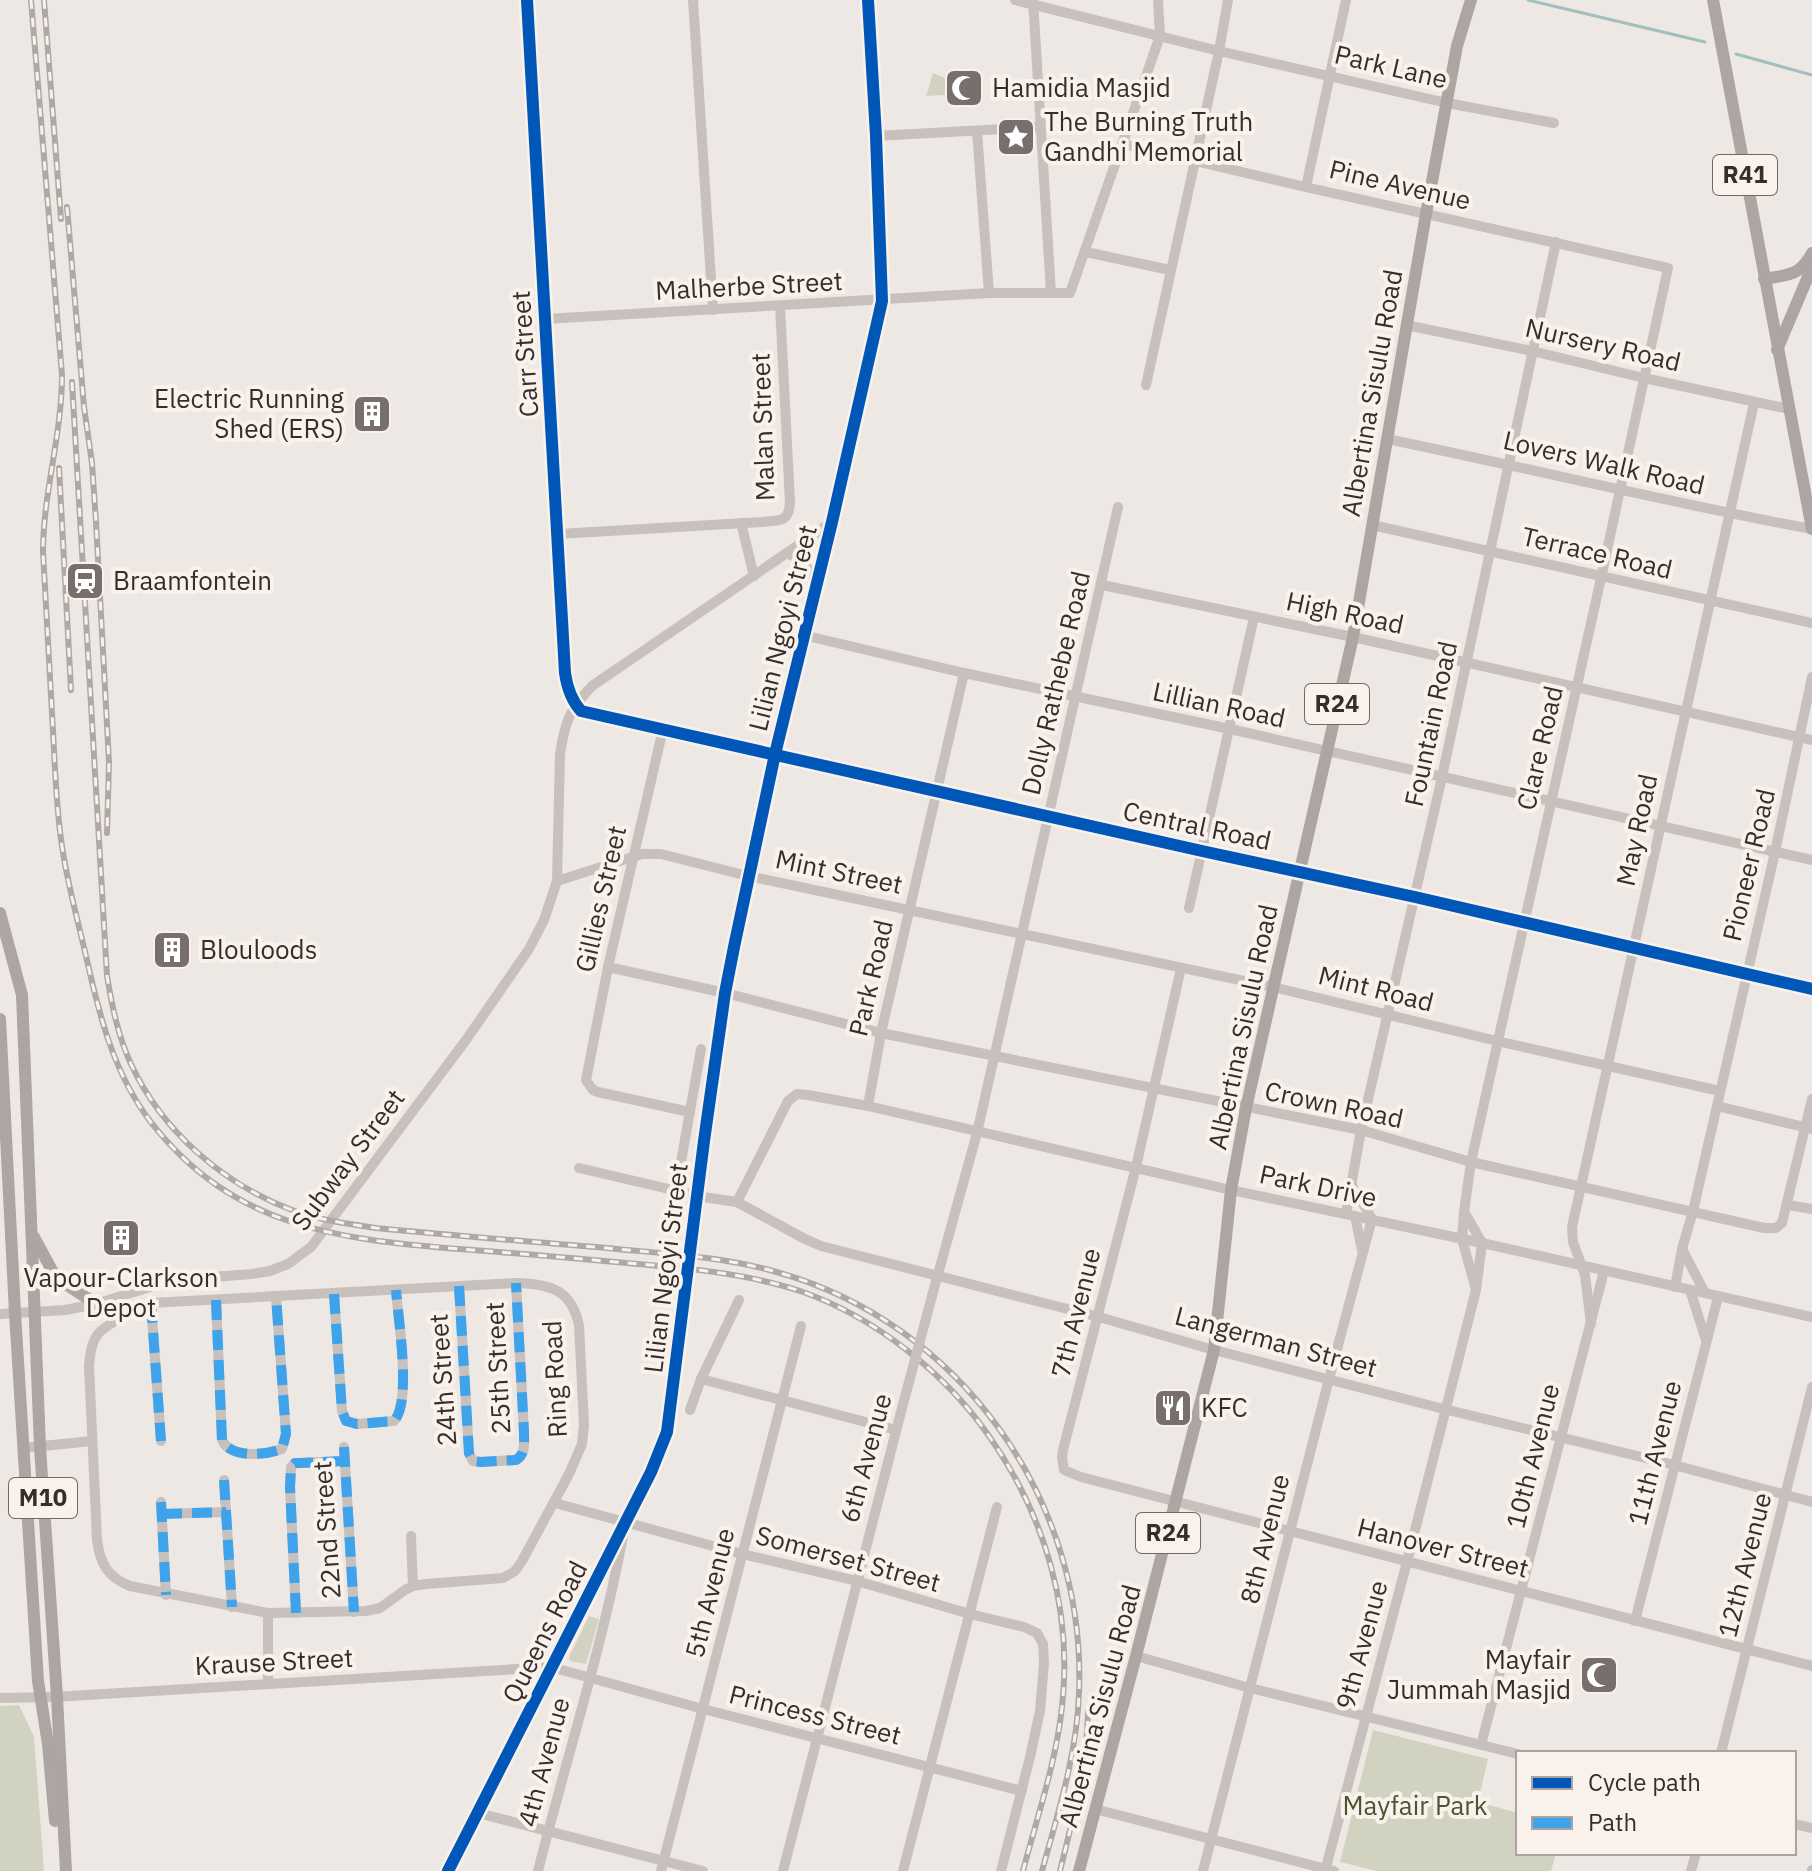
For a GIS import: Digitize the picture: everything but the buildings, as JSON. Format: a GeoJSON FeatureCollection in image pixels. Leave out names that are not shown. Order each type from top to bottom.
{"type":"FeatureCollection","features":[{"type":"Feature","properties":{"kind":"main road","name":"Albertina Sisulu Road"},"geometry":{"type":"LineString","coordinates":[[1079,1871],[1214,1350],[1231,1190],[1246,1108],[1353,637],[1457,46],[1471,0]]}},
{"type":"Feature","properties":{"kind":"main road","name":"R41"},"geometry":{"type":"LineString","coordinates":[[1713,0],[1812,529]]}},
{"type":"Feature","properties":{"kind":"main road"},"geometry":{"type":"LineString","coordinates":[[1764,279],[1797,272],[1812,253]]}},
{"type":"Feature","properties":{"kind":"main road"},"geometry":{"type":"LineString","coordinates":[[1777,350],[1812,267]]}},
{"type":"Feature","properties":{"kind":"main road","name":"M10"},"geometry":{"type":"LineString","coordinates":[[1,917],[22,995],[40,1447],[66,1871]]}},
{"type":"Feature","properties":{"kind":"main road","name":"M10"},"geometry":{"type":"LineString","coordinates":[[0,1019],[2,1107],[40,1697],[48,1744],[59,1871]]}},
{"type":"Feature","properties":{"kind":"main road"},"geometry":{"type":"LineString","coordinates":[[33,1234],[54,1274],[96,1304]]}},
{"type":"Feature","properties":{"kind":"street","name":"Carr Street"},"geometry":{"type":"LineString","coordinates":[[527,0],[545,319],[562,534],[565,673],[575,704]]}},
{"type":"Feature","properties":{"kind":"street"},"geometry":{"type":"LineString","coordinates":[[693,0],[713,310]]}},
{"type":"Feature","properties":{"kind":"street","name":"Lilian Ngoyi Street"},"geometry":{"type":"LineString","coordinates":[[671,1408],[725,993],[775,754],[882,301],[868,0]]}},
{"type":"Feature","properties":{"kind":"street","name":"Park Lane"},"geometry":{"type":"LineString","coordinates":[[1015,0],[1219,51],[1447,103],[1554,123]]}},
{"type":"Feature","properties":{"kind":"street"},"geometry":{"type":"LineString","coordinates":[[1033,3],[1051,293],[1070,293],[1160,36],[1158,0]]}},
{"type":"Feature","properties":{"kind":"street"},"geometry":{"type":"LineString","coordinates":[[1146,385],[1228,0]]}},
{"type":"Feature","properties":{"kind":"street"},"geometry":{"type":"LineString","coordinates":[[1306,187],[1346,0]]}},
{"type":"Feature","properties":{"kind":"street"},"geometry":{"type":"LineString","coordinates":[[876,136],[1040,127]]}},
{"type":"Feature","properties":{"kind":"street"},"geometry":{"type":"LineString","coordinates":[[977,131],[989,293]]}},
{"type":"Feature","properties":{"kind":"street","name":"Pine Avenue"},"geometry":{"type":"LineString","coordinates":[[1123,144],[1668,268]]}},
{"type":"Feature","properties":{"kind":"street","name":"Fountain Road"},"geometry":{"type":"LineString","coordinates":[[1350,1215],[1351,1184],[1361,1130],[1442,777],[1556,242]]}},
{"type":"Feature","properties":{"kind":"street"},"geometry":{"type":"LineString","coordinates":[[1086,252],[1170,270]]}},
{"type":"Feature","properties":{"kind":"street","name":"Clare Road"},"geometry":{"type":"LineString","coordinates":[[1476,1290],[1462,1239],[1471,1162],[1668,268]]}},
{"type":"Feature","properties":{"kind":"street","name":"Malherbe Street"},"geometry":{"type":"LineString","coordinates":[[545,319],[989,293],[1051,293]]}},
{"type":"Feature","properties":{"kind":"street","name":"Malan Street"},"geometry":{"type":"LineString","coordinates":[[562,534],[785,518],[789,512],[780,306]]}},
{"type":"Feature","properties":{"kind":"street","name":"Nursery Road"},"geometry":{"type":"LineString","coordinates":[[1406,325],[1789,409]]}},
{"type":"Feature","properties":{"kind":"street","name":"May Road"},"geometry":{"type":"LineString","coordinates":[[1591,1324],[1582,1266],[1572,1235],[1754,403]]}},
{"type":"Feature","properties":{"kind":"street","name":"Lovers Walk Road"},"geometry":{"type":"LineString","coordinates":[[1387,439],[1729,514],[1812,529]]}},
{"type":"Feature","properties":{"kind":"street","name":"Dolly Rathebe Road"},"geometry":{"type":"LineString","coordinates":[[994,1056],[1118,507]]}},
{"type":"Feature","properties":{"kind":"street"},"geometry":{"type":"LineString","coordinates":[[557,881],[560,754],[563,734],[575,704],[592,686],[832,522]]}},
{"type":"Feature","properties":{"kind":"street"},"geometry":{"type":"LineString","coordinates":[[741,523],[754,576]]}},
{"type":"Feature","properties":{"kind":"street","name":"Terrace Road"},"geometry":{"type":"LineString","coordinates":[[1372,525],[1812,623]]}},
{"type":"Feature","properties":{"kind":"street"},"geometry":{"type":"LineString","coordinates":[[787,553],[807,565],[817,581]]}},
{"type":"Feature","properties":{"kind":"street","name":"High Road"},"geometry":{"type":"LineString","coordinates":[[1102,585],[1353,637],[1812,740]]}},
{"type":"Feature","properties":{"kind":"street"},"geometry":{"type":"LineString","coordinates":[[1189,908],[1254,617]]}},
{"type":"Feature","properties":{"kind":"street","name":"Lillian Road"},"geometry":{"type":"LineString","coordinates":[[803,635],[1812,860]]}},
{"type":"Feature","properties":{"kind":"street","name":"Park Road"},"geometry":{"type":"LineString","coordinates":[[868,1106],[881,1033],[964,673]]}},
{"type":"Feature","properties":{"kind":"street","name":"Pioneer Road"},"geometry":{"type":"LineString","coordinates":[[1675,1287],[1812,677]]}},
{"type":"Feature","properties":{"kind":"street","name":"Central Road"},"geometry":{"type":"LineString","coordinates":[[575,704],[588,713],[1300,871],[1812,989]]}},
{"type":"Feature","properties":{"kind":"street","name":"Gillies Street"},"geometry":{"type":"LineString","coordinates":[[663,729],[608,967],[586,1080],[598,1092],[690,1112]]}},
{"type":"Feature","properties":{"kind":"street","name":"Mint Street"},"geometry":{"type":"LineString","coordinates":[[557,881],[648,853],[661,854],[748,876],[1021,934]]}},
{"type":"Feature","properties":{"kind":"street","name":"Subway Street"},"geometry":{"type":"LineString","coordinates":[[0,1314],[65,1310],[96,1304],[172,1280],[270,1271],[288,1264],[311,1247],[466,1040],[529,949],[544,920],[557,881]]}},
{"type":"Feature","properties":{"kind":"street","name":"Mint Road"},"geometry":{"type":"LineString","coordinates":[[1021,934],[1273,987],[1720,1091]]}},
{"type":"Feature","properties":{"kind":"street","name":"Crown Road"},"geometry":{"type":"LineString","coordinates":[[608,967],[881,1033],[1361,1130],[1471,1162],[1773,1229],[1782,1223],[1788,1205]]}},
{"type":"Feature","properties":{"kind":"street","name":"7th Avenue"},"geometry":{"type":"LineString","coordinates":[[1064,1470],[1063,1450],[1136,1167],[1181,968]]}},
{"type":"Feature","properties":{"kind":"street"},"geometry":{"type":"LineString","coordinates":[[676,1190],[701,1049]]}},
{"type":"Feature","properties":{"kind":"street","name":"6th Avenue"},"geometry":{"type":"LineString","coordinates":[[783,1871],[896,1430],[977,1133],[994,1056]]}},
{"type":"Feature","properties":{"kind":"street","name":"Park Drive"},"geometry":{"type":"LineString","coordinates":[[737,1202],[784,1108],[797,1094],[808,1095],[1812,1317]]}},
{"type":"Feature","properties":{"kind":"street"},"geometry":{"type":"LineString","coordinates":[[1812,1099],[1809,1128],[1788,1205],[1812,1209]]}},
{"type":"Feature","properties":{"kind":"street"},"geometry":{"type":"LineString","coordinates":[[1717,1106],[1809,1128]]}},
{"type":"Feature","properties":{"kind":"street","name":"Langerman Street"},"geometry":{"type":"LineString","coordinates":[[579,1168],[737,1202],[821,1246],[1812,1502]]}},
{"type":"Feature","properties":{"kind":"street"},"geometry":{"type":"LineString","coordinates":[[1351,1184],[1372,1219]]}},
{"type":"Feature","properties":{"kind":"street"},"geometry":{"type":"LineString","coordinates":[[1464,1212],[1482,1243]]}},
{"type":"Feature","properties":{"kind":"street"},"geometry":{"type":"LineString","coordinates":[[1350,1215],[1363,1252]]}},
{"type":"Feature","properties":{"kind":"street","name":"8th Avenue"},"geometry":{"type":"LineString","coordinates":[[1203,1871],[1372,1219]]}},
{"type":"Feature","properties":{"kind":"street","name":"9th Avenue"},"geometry":{"type":"LineString","coordinates":[[1328,1870],[1476,1290],[1482,1243]]}},
{"type":"Feature","properties":{"kind":"street"},"geometry":{"type":"LineString","coordinates":[[1682,1249],[1705,1293]]}},
{"type":"Feature","properties":{"kind":"street","name":"10th Avenue"},"geometry":{"type":"LineString","coordinates":[[1481,1745],[1604,1271]]}},
{"type":"Feature","properties":{"kind":"street","name":"Ring Road"},"geometry":{"type":"LineString","coordinates":[[516,1283],[545,1285],[562,1293],[576,1312],[584,1425],[582,1444],[555,1503],[522,1561],[508,1576],[413,1586],[380,1608],[366,1611],[268,1613],[123,1584],[103,1566],[97,1540],[89,1366],[90,1351],[103,1329],[151,1303],[516,1283]]}},
{"type":"Feature","properties":{"kind":"street","name":"25th Street"},"geometry":{"type":"LineString","coordinates":[[516,1283],[524,1450]]}},
{"type":"Feature","properties":{"kind":"street","name":"24th Street"},"geometry":{"type":"LineString","coordinates":[[459,1286],[470,1456],[476,1462],[516,1460],[524,1450]]}},
{"type":"Feature","properties":{"kind":"street","name":"22nd Street"},"geometry":{"type":"LineString","coordinates":[[334,1294],[344,1418],[352,1424],[394,1421],[401,1410],[403,1398],[396,1290]]}},
{"type":"Feature","properties":{"kind":"street"},"geometry":{"type":"LineString","coordinates":[[1690,1290],[1707,1342]]}},
{"type":"Feature","properties":{"kind":"street"},"geometry":{"type":"LineString","coordinates":[[216,1300],[225,1446],[235,1452],[279,1450],[285,1441],[286,1424],[276,1296]]}},
{"type":"Feature","properties":{"kind":"street","name":"11th Avenue"},"geometry":{"type":"LineString","coordinates":[[1635,1621],[1718,1297]]}},
{"type":"Feature","properties":{"kind":"street"},"geometry":{"type":"LineString","coordinates":[[690,1410],[701,1379],[739,1300]]}},
{"type":"Feature","properties":{"kind":"street"},"geometry":{"type":"LineString","coordinates":[[151,1303],[161,1441]]}},
{"type":"Feature","properties":{"kind":"street","name":"5th Avenue"},"geometry":{"type":"LineString","coordinates":[[662,1866],[801,1326]]}},
{"type":"Feature","properties":{"kind":"street"},"geometry":{"type":"LineString","coordinates":[[701,1379],[896,1430]]}},
{"type":"Feature","properties":{"kind":"street","name":"12th Avenue"},"geometry":{"type":"LineString","coordinates":[[1722,1751],[1812,1387]]}},
{"type":"Feature","properties":{"kind":"street","name":"Queens Road"},"geometry":{"type":"LineString","coordinates":[[448,1871],[659,1457],[671,1408]]}},
{"type":"Feature","properties":{"kind":"street"},"geometry":{"type":"LineString","coordinates":[[23,1448],[92,1441]]}},
{"type":"Feature","properties":{"kind":"street","name":"22nd Street"},"geometry":{"type":"LineString","coordinates":[[344,1447],[354,1612]]}},
{"type":"Feature","properties":{"kind":"street"},"geometry":{"type":"LineString","coordinates":[[296,1613],[291,1467],[295,1463],[344,1461]]}},
{"type":"Feature","properties":{"kind":"street","name":"Hanover Street"},"geometry":{"type":"LineString","coordinates":[[1064,1470],[1081,1477],[1812,1666]]}},
{"type":"Feature","properties":{"kind":"street"},"geometry":{"type":"LineString","coordinates":[[224,1480],[232,1607]]}},
{"type":"Feature","properties":{"kind":"street"},"geometry":{"type":"LineString","coordinates":[[161,1502],[166,1595]]}},
{"type":"Feature","properties":{"kind":"street","name":"Somerset Street"},"geometry":{"type":"LineString","coordinates":[[555,1503],[625,1524],[857,1581],[1037,1633],[1043,1644],[1042,1692],[1022,1791]]}},
{"type":"Feature","properties":{"kind":"street"},"geometry":{"type":"LineString","coordinates":[[903,1871],[997,1507]]}},
{"type":"Feature","properties":{"kind":"street"},"geometry":{"type":"LineString","coordinates":[[162,1514],[226,1512]]}},
{"type":"Feature","properties":{"kind":"street","name":"4th Avenue"},"geometry":{"type":"LineString","coordinates":[[538,1871],[590,1677],[625,1524]]}},
{"type":"Feature","properties":{"kind":"street"},"geometry":{"type":"LineString","coordinates":[[411,1536],[413,1586]]}},
{"type":"Feature","properties":{"kind":"street"},"geometry":{"type":"LineString","coordinates":[[268,1613],[268,1684]]}},
{"type":"Feature","properties":{"kind":"street"},"geometry":{"type":"LineString","coordinates":[[1136,1656],[1250,1688],[1516,1754]]}},
{"type":"Feature","properties":{"kind":"street","name":"Krause Street"},"geometry":{"type":"LineString","coordinates":[[0,1698],[551,1667]]}},
{"type":"Feature","properties":{"kind":"street","name":"Princess Street"},"geometry":{"type":"LineString","coordinates":[[551,1667],[1022,1791]]}},
{"type":"Feature","properties":{"kind":"street"},"geometry":{"type":"LineString","coordinates":[[1001,1871],[1022,1791]]}},
{"type":"Feature","properties":{"kind":"street"},"geometry":{"type":"LineString","coordinates":[[1095,1809],[1328,1870]]}},
{"type":"Feature","properties":{"kind":"street"},"geometry":{"type":"LineString","coordinates":[[478,1813],[662,1866],[703,1871]]}},
{"type":"Feature","properties":{"kind":"green space"},"geometry":{"type":"Polygon","coordinates":[[[933,73],[951,81],[945,95],[926,96],[933,73]]]}},
{"type":"Feature","properties":{"kind":"green space"},"geometry":{"type":"Polygon","coordinates":[[[589,1616],[599,1619],[586,1664],[570,1661],[569,1657],[589,1616]]]}},
{"type":"Feature","properties":{"kind":"green space"},"geometry":{"type":"Polygon","coordinates":[[[19,1705],[34,1737],[44,1871],[0,1871],[0,1706],[19,1705]]]}},
{"type":"Feature","properties":{"kind":"green space","name":"Mayfair Park"},"geometry":{"type":"Polygon","coordinates":[[[1373,1730],[1488,1759],[1478,1802],[1516,1812],[1516,1855],[1555,1855],[1551,1871],[1377,1871],[1340,1862],[1373,1730]]]}},
{"type":"Feature","properties":{"kind":"waterway"},"geometry":{"type":"LineString","coordinates":[[1528,0],[1705,42]]}},
{"type":"Feature","properties":{"kind":"waterway"},"geometry":{"type":"LineString","coordinates":[[1736,54],[1812,75]]}},
{"type":"Feature","properties":{"kind":"railway"},"geometry":{"type":"LineString","coordinates":[[31,0],[62,375],[43,552],[58,812],[63,854],[96,999],[126,1083],[150,1121],[182,1157],[215,1184],[251,1205],[289,1221],[370,1240],[672,1267],[760,1280],[803,1292],[857,1317],[907,1350],[930,1370],[971,1413],[1009,1467],[1040,1531],[1059,1600],[1063,1635],[1062,1707],[1051,1769],[1023,1871]]}},
{"type":"Feature","properties":{"kind":"railway"},"geometry":{"type":"LineString","coordinates":[[44,0],[61,219]]}},
{"type":"Feature","properties":{"kind":"railway"},"geometry":{"type":"LineString","coordinates":[[67,207],[96,522],[109,762],[107,833]]}},
{"type":"Feature","properties":{"kind":"railway"},"geometry":{"type":"LineString","coordinates":[[72,382],[107,976],[122,1043],[144,1088],[177,1133],[197,1152],[242,1186],[292,1210],[376,1228],[676,1254],[773,1271],[840,1296],[901,1331],[954,1376],[999,1429],[1035,1488],[1061,1553],[1076,1622],[1079,1693],[1075,1738],[1042,1871]]}},
{"type":"Feature","properties":{"kind":"railway"},"geometry":{"type":"LineString","coordinates":[[59,468],[71,690]]}},
{"type":"Feature","properties":{"kind":"railway"},"geometry":{"type":"LineString","coordinates":[[1060,1871],[1082,1772],[1088,1711]]}},
{"type":"Feature","properties":{"kind":"marked path"},"geometry":{"type":"LineString","coordinates":[[459,1286],[469,1453],[473,1461],[481,1462],[516,1460],[524,1448],[516,1283]]}},
{"type":"Feature","properties":{"kind":"marked path"},"geometry":{"type":"LineString","coordinates":[[334,1294],[342,1411],[346,1421],[357,1424],[394,1421],[399,1411],[403,1379],[396,1290]]}},
{"type":"Feature","properties":{"kind":"marked path"},"geometry":{"type":"LineString","coordinates":[[216,1300],[222,1440],[226,1446],[240,1453],[258,1454],[282,1449],[286,1434],[276,1296]]}},
{"type":"Feature","properties":{"kind":"marked path"},"geometry":{"type":"LineString","coordinates":[[151,1303],[161,1441]]}},
{"type":"Feature","properties":{"kind":"marked path"},"geometry":{"type":"LineString","coordinates":[[344,1447],[354,1612]]}},
{"type":"Feature","properties":{"kind":"marked path"},"geometry":{"type":"LineString","coordinates":[[296,1613],[291,1467],[295,1463],[344,1461]]}},
{"type":"Feature","properties":{"kind":"marked path"},"geometry":{"type":"LineString","coordinates":[[224,1480],[232,1607]]}},
{"type":"Feature","properties":{"kind":"marked path"},"geometry":{"type":"LineString","coordinates":[[161,1502],[166,1595]]}},
{"type":"Feature","properties":{"kind":"marked path"},"geometry":{"type":"LineString","coordinates":[[162,1514],[226,1512]]}},
{"type":"Feature","properties":{"kind":"cycle path"},"geometry":{"type":"LineString","coordinates":[[527,0],[565,673],[570,693],[581,711],[1812,989]]}},
{"type":"Feature","properties":{"kind":"cycle path"},"geometry":{"type":"LineString","coordinates":[[448,1871],[651,1472],[667,1432],[725,993],[775,754],[882,301],[868,0]]}},
{"type":"Feature","properties":{"kind":"place","name":"Hamidia Masjid"},"geometry":{"type":"Point","coordinates":[964,88]}},
{"type":"Feature","properties":{"kind":"place","name":"The Burning Truth Gandhi Memorial"},"geometry":{"type":"Point","coordinates":[1016,137]}},
{"type":"Feature","properties":{"kind":"place","name":"Electric Running Shed (ERS)"},"geometry":{"type":"Point","coordinates":[372,414]}},
{"type":"Feature","properties":{"kind":"place","name":"Braamfontein"},"geometry":{"type":"Point","coordinates":[85,581]}},
{"type":"Feature","properties":{"kind":"place","name":"Blouloods"},"geometry":{"type":"Point","coordinates":[172,950]}},
{"type":"Feature","properties":{"kind":"place","name":"Vapour-Clarkson Depot"},"geometry":{"type":"Point","coordinates":[121,1238]}},
{"type":"Feature","properties":{"kind":"place","name":"KFC"},"geometry":{"type":"Point","coordinates":[1173,1408]}},
{"type":"Feature","properties":{"kind":"place","name":"Mayfair Jummah Masjid"},"geometry":{"type":"Point","coordinates":[1599,1675]}}]}
